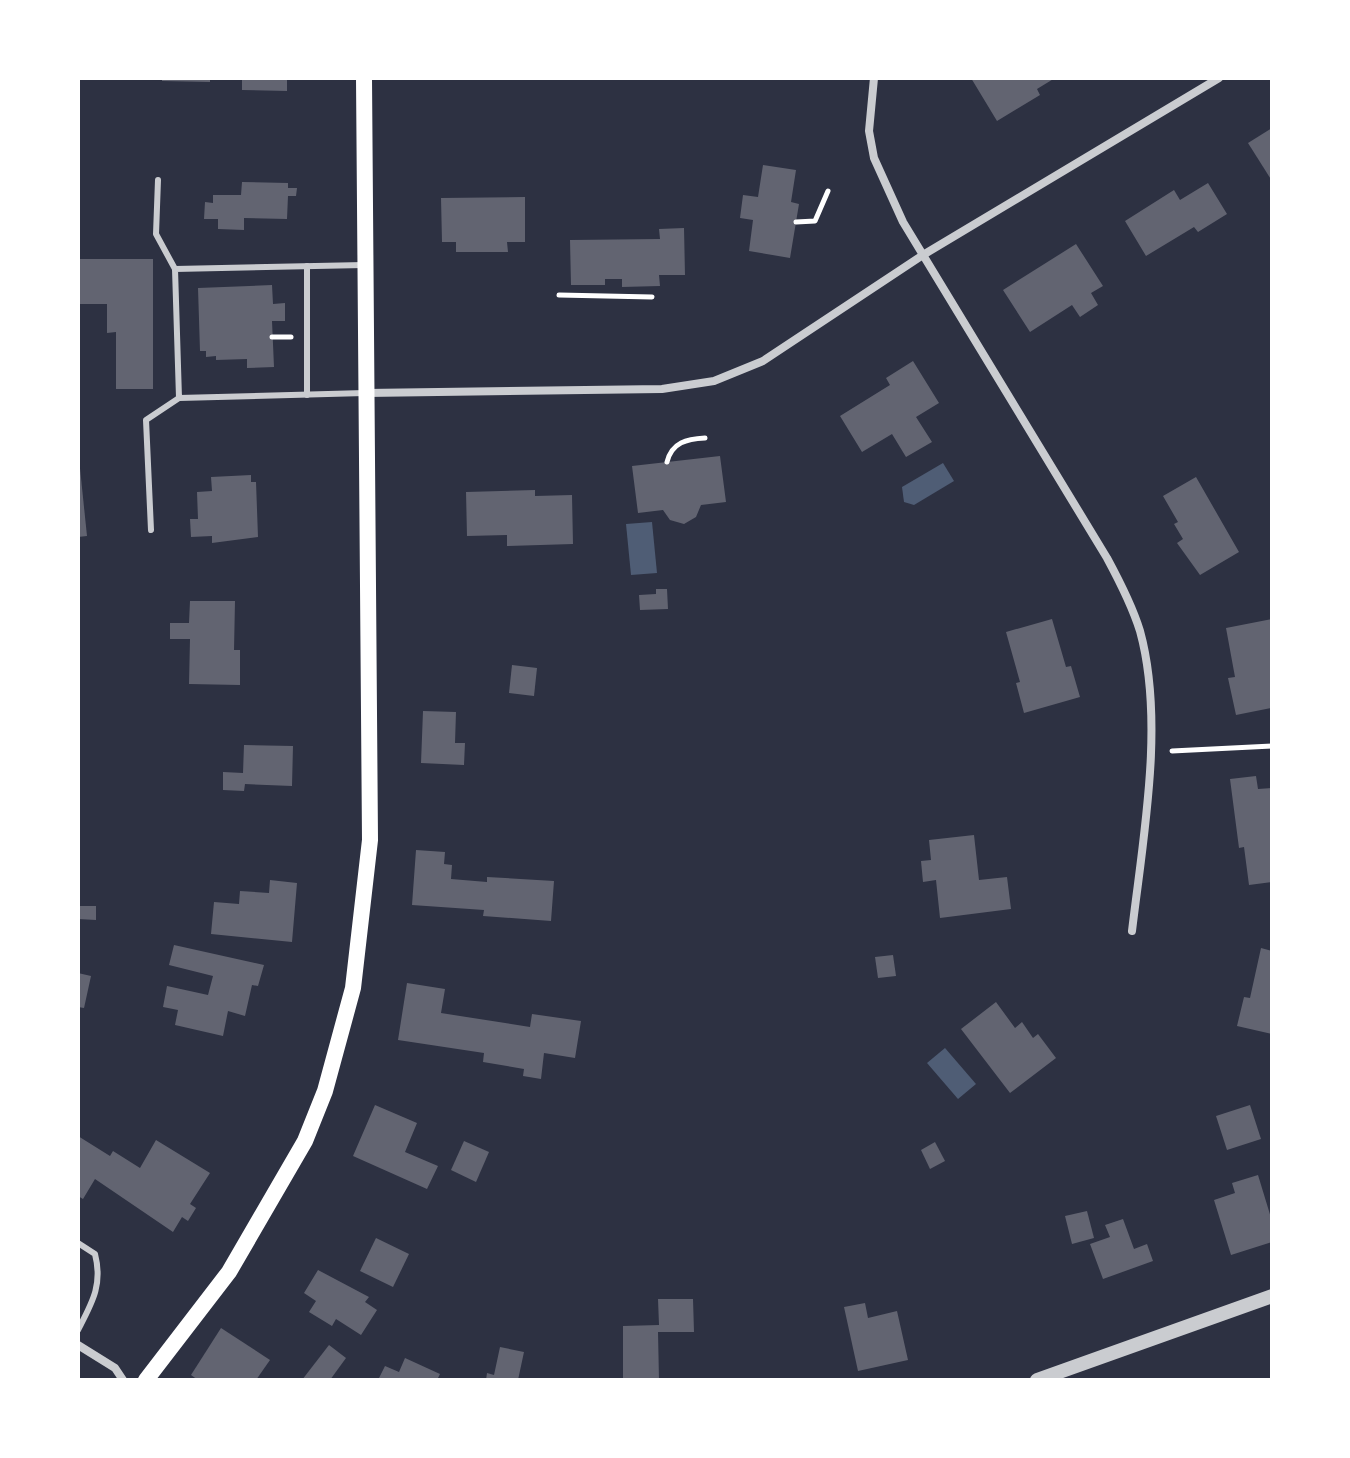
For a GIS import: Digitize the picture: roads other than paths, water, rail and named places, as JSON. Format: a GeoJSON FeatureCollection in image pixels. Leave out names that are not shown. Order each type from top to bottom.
{"type":"FeatureCollection","features":[{"type":"Feature","properties":{"kind":"main road"},"geometry":{"type":"LineString","coordinates":[[146,1380],[229,1272],[305,1141],[325,1091],[353,988],[370,840],[364,78]]}},
{"type":"Feature","properties":{"kind":"street"},"geometry":{"type":"LineString","coordinates":[[874,78],[869,131],[874,158],[903,222],[1107,558],[1127,595],[1139,629],[1147,664],[1150,741],[1132,931]]}},
{"type":"Feature","properties":{"kind":"street"},"geometry":{"type":"LineString","coordinates":[[366,393],[662,389],[714,381],[763,361],[923,255],[1219,78]]}},
{"type":"Feature","properties":{"kind":"street"},"geometry":{"type":"LineString","coordinates":[[1037,1380],[1272,1296]]}},
{"type":"Feature","properties":{"kind":"street"},"geometry":{"type":"LineString","coordinates":[[78,1345],[115,1368],[123,1380]]}},
{"type":"Feature","properties":{"kind":"lane"},"geometry":{"type":"LineString","coordinates":[[158,180],[156,234],[175,269],[179,398]]}},
{"type":"Feature","properties":{"kind":"lane"},"geometry":{"type":"LineString","coordinates":[[175,269],[364,265]]}},
{"type":"Feature","properties":{"kind":"lane"},"geometry":{"type":"LineString","coordinates":[[307,266],[307,395]]}},
{"type":"Feature","properties":{"kind":"lane"},"geometry":{"type":"LineString","coordinates":[[151,530],[146,420],[179,398],[366,393]]}},
{"type":"Feature","properties":{"kind":"lane"},"geometry":{"type":"LineString","coordinates":[[78,1243],[95,1254],[99,1269],[98,1291],[78,1330]]}},
{"type":"Feature","properties":{"kind":"water"},"geometry":{"type":"Polygon","coordinates":[[[943,463],[954,481],[914,505],[904,502],[902,487],[943,463]]]}},
{"type":"Feature","properties":{"kind":"water"},"geometry":{"type":"Polygon","coordinates":[[[652,522],[657,573],[631,575],[626,524],[652,522]]]}},
{"type":"Feature","properties":{"kind":"water"},"geometry":{"type":"Polygon","coordinates":[[[945,1048],[976,1084],[958,1099],[927,1063],[945,1048]]]}}]}
